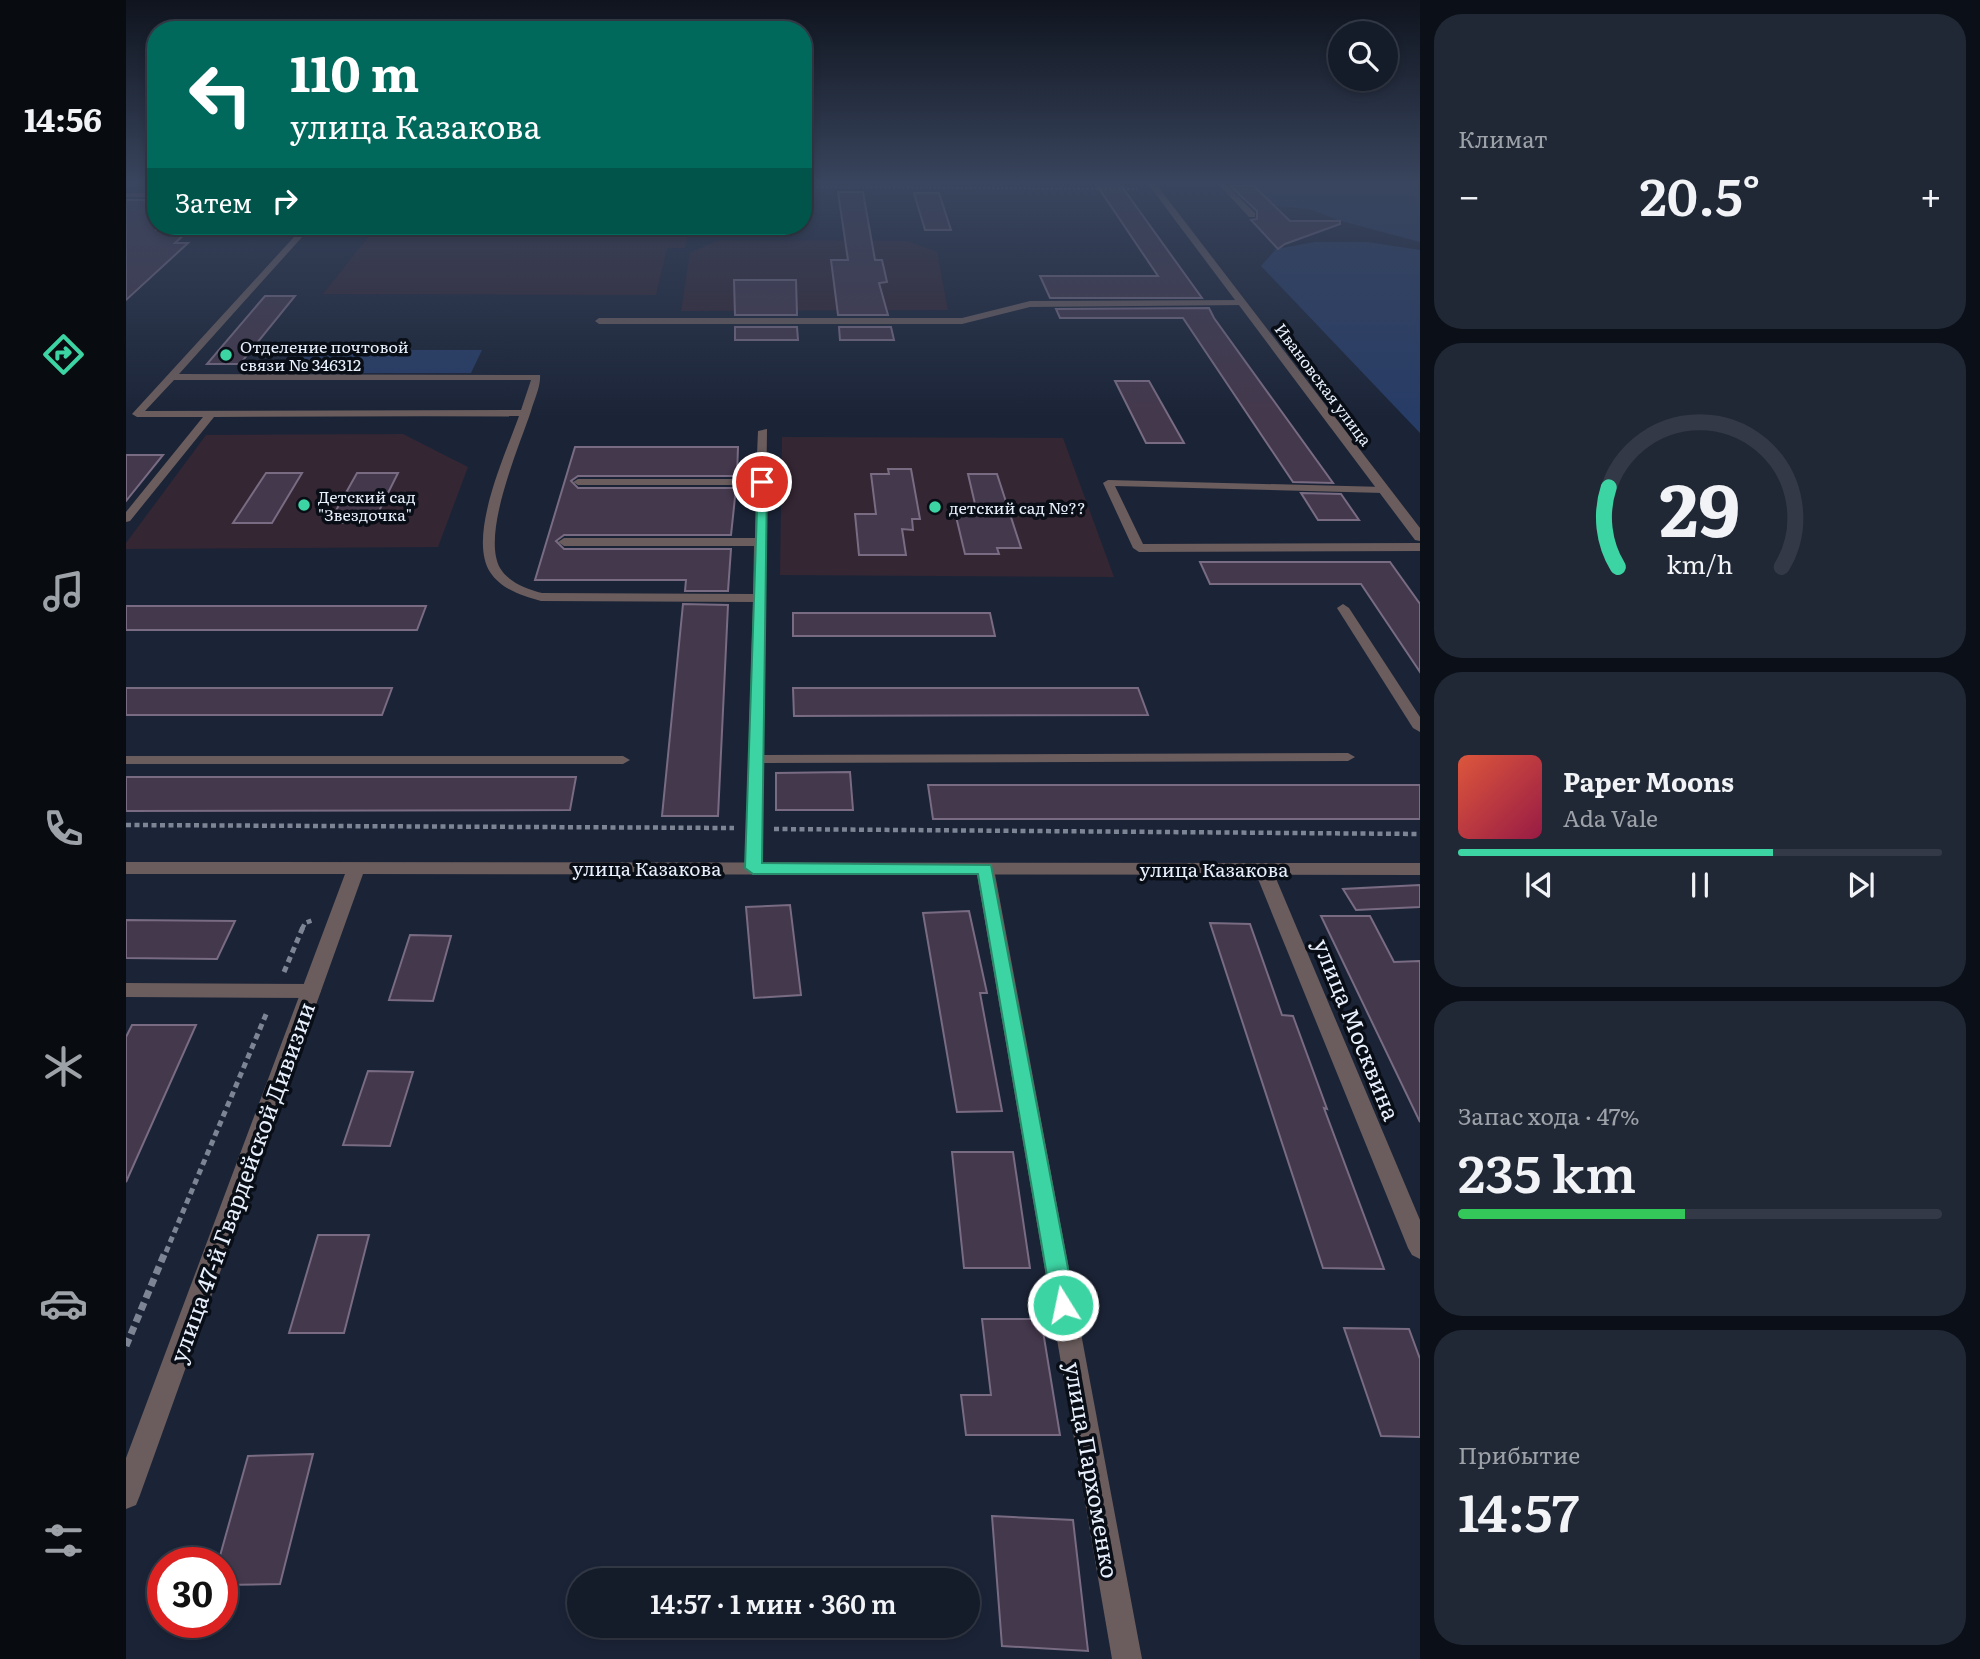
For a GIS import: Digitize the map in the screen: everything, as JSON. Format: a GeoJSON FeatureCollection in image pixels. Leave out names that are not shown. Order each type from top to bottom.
{"type":"FeatureCollection","features":[{"type":"Feature","properties":{"kind":"street","name":"Ивановская улица"},"geometry":{"type":"LineString","coordinates":[[1211,261],[1420,537]]}},
{"type":"Feature","properties":{"kind":"street","name":"улица Казакова"},"geometry":{"type":"LineString","coordinates":[[126,868],[1420,869]]}},
{"type":"Feature","properties":{"kind":"street","name":"улица 47-й Гвардейской Дивизии"},"geometry":{"type":"LineString","coordinates":[[126,1495],[356,868]]}},
{"type":"Feature","properties":{"kind":"street","name":"улица Пархоменко"},"geometry":{"type":"LineString","coordinates":[[985,869],[1127,1659]]}},
{"type":"Feature","properties":{"kind":"street","name":"улица Москвина"},"geometry":{"type":"LineString","coordinates":[[1263,869],[1420,1248]]}},
{"type":"Feature","properties":{"kind":"lane"},"geometry":{"type":"LineString","coordinates":[[276,261],[138,414],[525,413]]}},
{"type":"Feature","properties":{"kind":"lane"},"geometry":{"type":"LineString","coordinates":[[599,321],[962,321],[1030,304],[1242,303]]}},
{"type":"Feature","properties":{"kind":"lane"},"geometry":{"type":"LineString","coordinates":[[172,377],[537,377],[489,524],[489,550],[494,569],[516,589],[541,597],[760,598]]}},
{"type":"Feature","properties":{"kind":"lane"},"geometry":{"type":"LineString","coordinates":[[126,519],[211,414]]}},
{"type":"Feature","properties":{"kind":"lane"},"geometry":{"type":"LineString","coordinates":[[753,868],[763,431]]}},
{"type":"Feature","properties":{"kind":"lane"},"geometry":{"type":"LineString","coordinates":[[578,481],[762,482]]}},
{"type":"Feature","properties":{"kind":"lane"},"geometry":{"type":"LineString","coordinates":[[1384,490],[1108,483],[1139,548],[1420,547]]}},
{"type":"Feature","properties":{"kind":"lane"},"geometry":{"type":"LineString","coordinates":[[564,541],[761,542]]}},
{"type":"Feature","properties":{"kind":"lane"},"geometry":{"type":"LineString","coordinates":[[1343,608],[1420,728]]}},
{"type":"Feature","properties":{"kind":"lane"},"geometry":{"type":"LineString","coordinates":[[756,759],[1348,757]]}},
{"type":"Feature","properties":{"kind":"lane"},"geometry":{"type":"LineString","coordinates":[[126,760],[622,760]]}},
{"type":"Feature","properties":{"kind":"lane"},"geometry":{"type":"LineString","coordinates":[[126,990],[312,991]]}},
{"type":"Feature","properties":{"kind":"path"},"geometry":{"type":"LineString","coordinates":[[126,1346],[305,923],[341,909]]}},
{"type":"Feature","properties":{"kind":"shaded area"},"geometry":{"type":"Polygon","coordinates":[[[349,261],[664,261],[656,295],[323,294],[349,261]]]}},
{"type":"Feature","properties":{"kind":"shaded area"},"geometry":{"type":"Polygon","coordinates":[[[689,261],[939,261],[948,310],[681,311],[689,261]]]}},
{"type":"Feature","properties":{"kind":"shaded area"},"geometry":{"type":"Polygon","coordinates":[[[1265,261],[1420,261],[1420,433],[1261,266],[1265,261]]]}},
{"type":"Feature","properties":{"kind":"shaded area"},"geometry":{"type":"Polygon","coordinates":[[[304,350],[482,350],[471,373],[287,373],[304,350]]]}},
{"type":"Feature","properties":{"kind":"shaded area","name":"Детский сад \"Звездочка\""},"geometry":{"type":"Polygon","coordinates":[[[403,434],[468,467],[438,547],[126,549],[126,543],[206,435],[403,434]]]}},
{"type":"Feature","properties":{"kind":"shaded area","name":"детский сад №??"},"geometry":{"type":"Polygon","coordinates":[[[782,437],[1063,438],[1114,577],[780,575],[782,437]]]}},
{"type":"Feature","properties":{"kind":"building"},"geometry":{"type":"Polygon","coordinates":[[[126,261],[168,261],[126,300],[126,261]]]}},
{"type":"Feature","properties":{"kind":"building"},"geometry":{"type":"Polygon","coordinates":[[[831,261],[882,261],[887,282],[879,283],[888,315],[838,315],[831,261]]]}},
{"type":"Feature","properties":{"kind":"building"},"geometry":{"type":"Polygon","coordinates":[[[1148,261],[1176,261],[1202,298],[1050,298],[1040,276],[1158,276],[1148,261]]]}},
{"type":"Feature","properties":{"kind":"building"},"geometry":{"type":"Polygon","coordinates":[[[734,280],[796,280],[797,315],[735,315],[734,280]]]}},
{"type":"Feature","properties":{"kind":"building"},"geometry":{"type":"Polygon","coordinates":[[[265,296],[295,296],[240,364],[207,364],[265,296]]]}},
{"type":"Feature","properties":{"kind":"building"},"geometry":{"type":"Polygon","coordinates":[[[1209,308],[1333,483],[1293,482],[1183,318],[1060,318],[1056,309],[1209,308]]]}},
{"type":"Feature","properties":{"kind":"building"},"geometry":{"type":"Polygon","coordinates":[[[735,327],[797,327],[798,340],[735,340],[735,327]]]}},
{"type":"Feature","properties":{"kind":"building"},"geometry":{"type":"Polygon","coordinates":[[[839,327],[891,327],[894,340],[840,340],[839,327]]]}},
{"type":"Feature","properties":{"kind":"building"},"geometry":{"type":"Polygon","coordinates":[[[1115,381],[1149,381],[1184,443],[1146,443],[1115,381]]]}},
{"type":"Feature","properties":{"kind":"building"},"geometry":{"type":"Polygon","coordinates":[[[575,447],[738,447],[737,476],[578,476],[571,481],[578,488],[736,488],[731,535],[564,535],[556,541],[564,549],[731,549],[728,591],[685,591],[686,580],[535,580],[575,447]]]}},
{"type":"Feature","properties":{"kind":"building"},"geometry":{"type":"Polygon","coordinates":[[[126,455],[163,455],[126,501],[126,455]]]}},
{"type":"Feature","properties":{"kind":"building"},"geometry":{"type":"Polygon","coordinates":[[[888,469],[911,469],[920,519],[912,519],[913,530],[902,529],[906,555],[859,555],[855,514],[876,514],[871,474],[889,474],[888,469]]]}},
{"type":"Feature","properties":{"kind":"building"},"geometry":{"type":"Polygon","coordinates":[[[266,473],[302,473],[272,523],[233,523],[266,473]]]}},
{"type":"Feature","properties":{"kind":"building"},"geometry":{"type":"Polygon","coordinates":[[[357,473],[398,473],[373,523],[329,523],[357,473]]]}},
{"type":"Feature","properties":{"kind":"building"},"geometry":{"type":"Polygon","coordinates":[[[968,474],[997,474],[1021,548],[997,548],[999,554],[965,554],[953,504],[975,504],[968,474]]]}},
{"type":"Feature","properties":{"kind":"building"},"geometry":{"type":"Polygon","coordinates":[[[1301,493],[1341,494],[1359,520],[1318,520],[1301,493]]]}},
{"type":"Feature","properties":{"kind":"building"},"geometry":{"type":"Polygon","coordinates":[[[1200,562],[1390,562],[1420,604],[1420,672],[1361,584],[1210,584],[1200,562]]]}},
{"type":"Feature","properties":{"kind":"building"},"geometry":{"type":"Polygon","coordinates":[[[683,604],[728,605],[718,816],[662,816],[683,604]]]}},
{"type":"Feature","properties":{"kind":"building"},"geometry":{"type":"Polygon","coordinates":[[[126,606],[426,606],[417,630],[126,630],[126,606]]]}},
{"type":"Feature","properties":{"kind":"building"},"geometry":{"type":"Polygon","coordinates":[[[793,613],[990,613],[995,636],[793,636],[793,613]]]}},
{"type":"Feature","properties":{"kind":"building"},"geometry":{"type":"Polygon","coordinates":[[[126,688],[392,688],[382,715],[126,715],[126,688]]]}},
{"type":"Feature","properties":{"kind":"building"},"geometry":{"type":"Polygon","coordinates":[[[793,688],[1138,688],[1148,715],[794,716],[793,688]]]}},
{"type":"Feature","properties":{"kind":"building"},"geometry":{"type":"Polygon","coordinates":[[[850,772],[853,810],[776,810],[776,773],[850,772]]]}},
{"type":"Feature","properties":{"kind":"building"},"geometry":{"type":"Polygon","coordinates":[[[126,777],[576,777],[570,810],[126,811],[126,777]]]}},
{"type":"Feature","properties":{"kind":"building"},"geometry":{"type":"Polygon","coordinates":[[[928,785],[1420,785],[1420,819],[933,819],[928,785]]]}},
{"type":"Feature","properties":{"kind":"building"},"geometry":{"type":"Polygon","coordinates":[[[1420,885],[1420,907],[1356,910],[1343,889],[1420,885]]]}},
{"type":"Feature","properties":{"kind":"building"},"geometry":{"type":"Polygon","coordinates":[[[790,905],[801,995],[754,998],[746,907],[790,905]]]}},
{"type":"Feature","properties":{"kind":"building"},"geometry":{"type":"Polygon","coordinates":[[[969,911],[987,993],[980,993],[1002,1111],[957,1112],[923,913],[969,911]]]}},
{"type":"Feature","properties":{"kind":"building"},"geometry":{"type":"Polygon","coordinates":[[[1321,916],[1370,916],[1394,962],[1420,961],[1420,1122],[1321,916]]]}},
{"type":"Feature","properties":{"kind":"building"},"geometry":{"type":"Polygon","coordinates":[[[126,920],[235,921],[217,959],[126,958],[126,920]]]}},
{"type":"Feature","properties":{"kind":"building"},"geometry":{"type":"Polygon","coordinates":[[[1210,923],[1250,924],[1282,1015],[1293,1016],[1384,1269],[1323,1268],[1210,923]]]}},
{"type":"Feature","properties":{"kind":"building"},"geometry":{"type":"Polygon","coordinates":[[[410,935],[451,936],[433,1001],[389,1000],[410,935]]]}},
{"type":"Feature","properties":{"kind":"building"},"geometry":{"type":"Polygon","coordinates":[[[132,1025],[196,1025],[126,1182],[126,1037],[132,1025]]]}},
{"type":"Feature","properties":{"kind":"building"},"geometry":{"type":"Polygon","coordinates":[[[368,1071],[413,1072],[390,1146],[343,1145],[368,1071]]]}},
{"type":"Feature","properties":{"kind":"building"},"geometry":{"type":"Polygon","coordinates":[[[952,1152],[1013,1152],[1030,1268],[964,1268],[952,1152]]]}},
{"type":"Feature","properties":{"kind":"building"},"geometry":{"type":"Polygon","coordinates":[[[318,1235],[369,1235],[344,1333],[289,1333],[318,1235]]]}},
{"type":"Feature","properties":{"kind":"building"},"geometry":{"type":"Polygon","coordinates":[[[982,1319],[1041,1319],[1060,1435],[966,1435],[961,1395],[991,1395],[982,1319]]]}},
{"type":"Feature","properties":{"kind":"building"},"geometry":{"type":"Polygon","coordinates":[[[1344,1328],[1409,1329],[1420,1359],[1420,1437],[1381,1436],[1344,1328]]]}},
{"type":"Feature","properties":{"kind":"building"},"geometry":{"type":"Polygon","coordinates":[[[313,1454],[280,1584],[238,1585],[238,1547],[222,1547],[248,1456],[313,1454]]]}},
{"type":"Feature","properties":{"kind":"building"},"geometry":{"type":"Polygon","coordinates":[[[992,1516],[1073,1520],[1088,1651],[1002,1646],[992,1516]]]}},
{"type":"Feature","properties":{"kind":"place","name":"Отделение почтовой связи № 346312"},"geometry":{"type":"Point","coordinates":[226,355]}},
{"type":"Feature","properties":{"kind":"place","name":"Детский сад \"Звездочка\""},"geometry":{"type":"Point","coordinates":[304,505]}},
{"type":"Feature","properties":{"kind":"place","name":"детский сад №??"},"geometry":{"type":"Point","coordinates":[935,507]}},
{"type":"Feature","properties":{"kind":"route"},"geometry":{"type":"LineString","coordinates":[[762,482],[753,868],[985,869],[1063,1305]]}}]}
